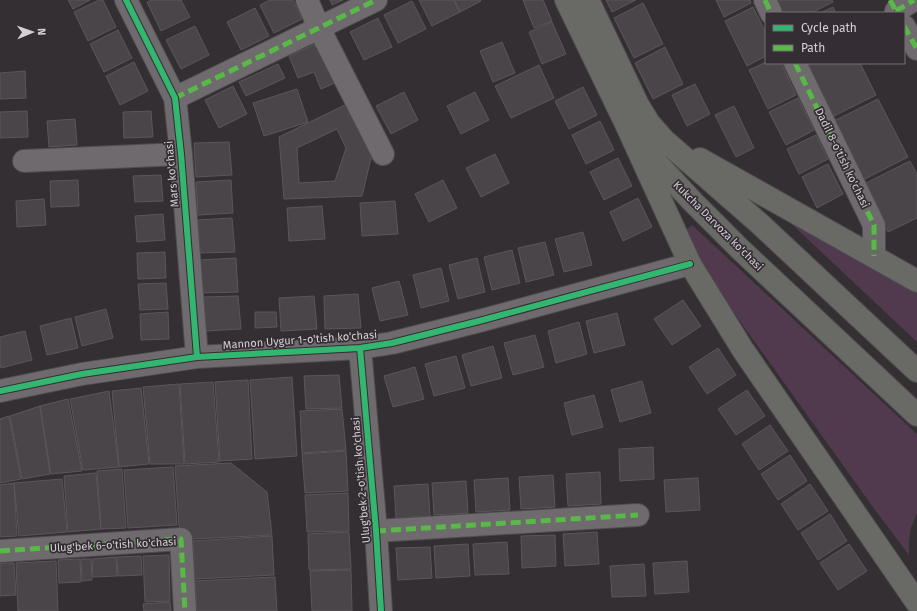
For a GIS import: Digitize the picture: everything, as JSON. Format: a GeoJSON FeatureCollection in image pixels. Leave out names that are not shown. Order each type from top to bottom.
{"type":"FeatureCollection","features":[{"type":"Feature","properties":{"kind":"main road","name":"Kukcha Darvoza ko'chasi"},"geometry":{"type":"LineString","coordinates":[[566,0],[625,122],[655,161],[741,250],[917,415]]}},
{"type":"Feature","properties":{"kind":"main road"},"geometry":{"type":"LineString","coordinates":[[588,0],[638,105],[649,123],[664,140],[760,224],[917,372]]}},
{"type":"Feature","properties":{"kind":"main road"},"geometry":{"type":"LineString","coordinates":[[625,122],[690,264],[744,350],[917,603]]}},
{"type":"Feature","properties":{"kind":"main road"},"geometry":{"type":"LineString","coordinates":[[664,140],[917,281]]}},
{"type":"Feature","properties":{"kind":"street","name":"Mars ko'chasi"},"geometry":{"type":"LineString","coordinates":[[126,0],[174,98],[181,154],[197,357]]}},
{"type":"Feature","properties":{"kind":"street"},"geometry":{"type":"LineString","coordinates":[[307,0],[319,28],[383,154]]}},
{"type":"Feature","properties":{"kind":"street"},"geometry":{"type":"LineString","coordinates":[[174,98],[376,0]]}},
{"type":"Feature","properties":{"kind":"street"},"geometry":{"type":"LineString","coordinates":[[765,0],[771,12]]}},
{"type":"Feature","properties":{"kind":"street"},"geometry":{"type":"LineString","coordinates":[[897,12],[914,0]]}},
{"type":"Feature","properties":{"kind":"street"},"geometry":{"type":"LineString","coordinates":[[905,27],[917,49]]}},
{"type":"Feature","properties":{"kind":"street","name":"Dadil 8-o'tish ko'chasi"},"geometry":{"type":"LineString","coordinates":[[796,64],[874,225],[874,256]]}},
{"type":"Feature","properties":{"kind":"street"},"geometry":{"type":"LineString","coordinates":[[24,161],[181,154]]}},
{"type":"Feature","properties":{"kind":"street","name":"Mannon Uygur 1-o'tish ko'chasi"},"geometry":{"type":"LineString","coordinates":[[0,391],[82,374],[197,357],[360,348],[422,336],[690,264]]}},
{"type":"Feature","properties":{"kind":"street","name":"Ulug'bek 2-o'tish ko'chasi"},"geometry":{"type":"LineString","coordinates":[[360,348],[376,531],[381,611]]}},
{"type":"Feature","properties":{"kind":"street"},"geometry":{"type":"LineString","coordinates":[[376,531],[638,515]]}},
{"type":"Feature","properties":{"kind":"street","name":"Ulug'bek 6-o'tish ko'chasi"},"geometry":{"type":"LineString","coordinates":[[0,551],[181,539],[185,611]]}},
{"type":"Feature","properties":{"kind":"shaded area"},"geometry":{"type":"Polygon","coordinates":[[[782,215],[917,294],[917,342],[782,215]]]}},
{"type":"Feature","properties":{"kind":"shaded area"},"geometry":{"type":"Polygon","coordinates":[[[692,225],[917,434],[917,513],[911,528],[909,555],[875,510],[719,292],[691,242],[687,229],[692,225]]]}},
{"type":"Feature","properties":{"kind":"building"},"geometry":{"type":"Polygon","coordinates":[[[68,0],[90,0],[73,9],[68,0]]]}},
{"type":"Feature","properties":{"kind":"building"},"geometry":{"type":"Polygon","coordinates":[[[99,0],[103,0],[116,27],[88,41],[74,12],[99,0]]]}},
{"type":"Feature","properties":{"kind":"building"},"geometry":{"type":"Polygon","coordinates":[[[152,0],[181,0],[190,17],[161,31],[147,2],[152,0]]]}},
{"type":"Feature","properties":{"kind":"building"},"geometry":{"type":"Polygon","coordinates":[[[270,0],[293,0],[302,19],[274,33],[260,5],[270,0]]]}},
{"type":"Feature","properties":{"kind":"building"},"geometry":{"type":"Polygon","coordinates":[[[330,0],[343,0],[332,5],[330,0]]]}},
{"type":"Feature","properties":{"kind":"building"},"geometry":{"type":"Polygon","coordinates":[[[419,0],[454,0],[460,12],[432,26],[419,0]]]}},
{"type":"Feature","properties":{"kind":"building"},"geometry":{"type":"Polygon","coordinates":[[[454,0],[480,0],[481,1],[460,12],[454,0]]]}},
{"type":"Feature","properties":{"kind":"building"},"geometry":{"type":"Polygon","coordinates":[[[523,0],[543,0],[552,21],[534,28],[523,0]]]}},
{"type":"Feature","properties":{"kind":"building"},"geometry":{"type":"Polygon","coordinates":[[[606,0],[636,0],[612,12],[606,0]]]}},
{"type":"Feature","properties":{"kind":"building"},"geometry":{"type":"Polygon","coordinates":[[[716,0],[750,0],[751,3],[724,17],[716,0]]]}},
{"type":"Feature","properties":{"kind":"building"},"geometry":{"type":"Polygon","coordinates":[[[778,0],[832,0],[833,2],[813,12],[779,12],[774,2],[778,0]]]}},
{"type":"Feature","properties":{"kind":"building"},"geometry":{"type":"Polygon","coordinates":[[[412,1],[426,29],[398,43],[384,15],[412,1]]]}},
{"type":"Feature","properties":{"kind":"building"},"geometry":{"type":"Polygon","coordinates":[[[643,3],[663,44],[634,58],[614,18],[643,3]]]}},
{"type":"Feature","properties":{"kind":"building"},"geometry":{"type":"Polygon","coordinates":[[[753,7],[765,31],[765,57],[747,66],[725,21],[753,7]]]}},
{"type":"Feature","properties":{"kind":"building"},"geometry":{"type":"Polygon","coordinates":[[[833,7],[836,12],[822,12],[833,7]]]}},
{"type":"Feature","properties":{"kind":"building"},"geometry":{"type":"Polygon","coordinates":[[[255,8],[269,36],[241,50],[227,22],[255,8]]]}},
{"type":"Feature","properties":{"kind":"building"},"geometry":{"type":"Polygon","coordinates":[[[378,18],[392,47],[364,60],[350,32],[378,18]]]}},
{"type":"Feature","properties":{"kind":"building"},"geometry":{"type":"Polygon","coordinates":[[[552,22],[566,54],[542,64],[529,32],[552,22]]]}},
{"type":"Feature","properties":{"kind":"building"},"geometry":{"type":"Polygon","coordinates":[[[195,26],[209,55],[181,69],[166,40],[195,26]]]}},
{"type":"Feature","properties":{"kind":"building"},"geometry":{"type":"Polygon","coordinates":[[[118,30],[132,58],[104,72],[90,44],[118,30]]]}},
{"type":"Feature","properties":{"kind":"building"},"geometry":{"type":"Polygon","coordinates":[[[319,42],[337,82],[321,89],[314,72],[298,78],[289,56],[319,42]]]}},
{"type":"Feature","properties":{"kind":"building"},"geometry":{"type":"Polygon","coordinates":[[[502,42],[515,73],[493,82],[480,51],[502,42]]]}},
{"type":"Feature","properties":{"kind":"building"},"geometry":{"type":"Polygon","coordinates":[[[665,47],[683,84],[653,99],[635,63],[665,47]]]}},
{"type":"Feature","properties":{"kind":"building"},"geometry":{"type":"Polygon","coordinates":[[[134,62],[148,91],[120,105],[106,76],[134,62]]]}},
{"type":"Feature","properties":{"kind":"building"},"geometry":{"type":"Polygon","coordinates":[[[765,62],[765,64],[781,64],[796,95],[768,109],[749,70],[765,62]]]}},
{"type":"Feature","properties":{"kind":"building"},"geometry":{"type":"Polygon","coordinates":[[[278,64],[285,78],[246,96],[239,82],[278,64]]]}},
{"type":"Feature","properties":{"kind":"building"},"geometry":{"type":"Polygon","coordinates":[[[806,64],[860,64],[876,95],[832,117],[806,64]]]}},
{"type":"Feature","properties":{"kind":"building"},"geometry":{"type":"Polygon","coordinates":[[[539,65],[554,98],[511,118],[495,86],[539,65]]]}},
{"type":"Feature","properties":{"kind":"building"},"geometry":{"type":"Polygon","coordinates":[[[25,71],[26,98],[0,99],[0,73],[25,71]]]}},
{"type":"Feature","properties":{"kind":"building"},"geometry":{"type":"Polygon","coordinates":[[[695,84],[710,114],[687,126],[672,95],[695,84]]]}},
{"type":"Feature","properties":{"kind":"building"},"geometry":{"type":"Polygon","coordinates":[[[233,86],[247,114],[219,128],[205,100],[233,86]]]}},
{"type":"Feature","properties":{"kind":"building"},"geometry":{"type":"Polygon","coordinates":[[[583,87],[597,115],[569,129],[555,101],[583,87]]]}},
{"type":"Feature","properties":{"kind":"building"},"geometry":{"type":"Polygon","coordinates":[[[297,89],[308,122],[264,136],[253,103],[297,89]]]}},
{"type":"Feature","properties":{"kind":"building"},"geometry":{"type":"Polygon","coordinates":[[[404,92],[418,120],[391,134],[376,106],[404,92]]]}},
{"type":"Feature","properties":{"kind":"building"},"geometry":{"type":"Polygon","coordinates":[[[475,92],[489,120],[461,134],[447,106],[475,92]]]}},
{"type":"Feature","properties":{"kind":"building"},"geometry":{"type":"Polygon","coordinates":[[[798,98],[814,130],[786,145],[769,112],[798,98]]]}},
{"type":"Feature","properties":{"kind":"building"},"geometry":{"type":"Polygon","coordinates":[[[878,99],[908,157],[863,180],[834,121],[878,99]]]}},
{"type":"Feature","properties":{"kind":"building"},"geometry":{"type":"Polygon","coordinates":[[[347,104],[372,154],[362,196],[284,199],[279,137],[347,104]],[[337,129],[297,148],[299,183],[335,181],[346,148],[337,129]]]}},
{"type":"Feature","properties":{"kind":"building"},"geometry":{"type":"Polygon","coordinates":[[[734,106],[754,148],[736,157],[715,115],[734,106]]]}},
{"type":"Feature","properties":{"kind":"building"},"geometry":{"type":"Polygon","coordinates":[[[27,111],[28,137],[0,138],[0,112],[27,111]]]}},
{"type":"Feature","properties":{"kind":"building"},"geometry":{"type":"Polygon","coordinates":[[[151,111],[153,137],[124,138],[123,112],[151,111]]]}},
{"type":"Feature","properties":{"kind":"building"},"geometry":{"type":"Polygon","coordinates":[[[75,119],[77,145],[49,147],[47,121],[75,119]]]}},
{"type":"Feature","properties":{"kind":"building"},"geometry":{"type":"Polygon","coordinates":[[[600,121],[614,150],[586,164],[572,135],[600,121]]]}},
{"type":"Feature","properties":{"kind":"building"},"geometry":{"type":"Polygon","coordinates":[[[816,135],[828,159],[799,174],[787,149],[816,135]]]}},
{"type":"Feature","properties":{"kind":"building"},"geometry":{"type":"Polygon","coordinates":[[[229,142],[232,175],[196,177],[194,143],[229,142]]]}},
{"type":"Feature","properties":{"kind":"building"},"geometry":{"type":"Polygon","coordinates":[[[495,154],[509,183],[481,197],[466,168],[495,154]]]}},
{"type":"Feature","properties":{"kind":"building"},"geometry":{"type":"Polygon","coordinates":[[[618,158],[632,186],[604,200],[590,172],[618,158]]]}},
{"type":"Feature","properties":{"kind":"building"},"geometry":{"type":"Polygon","coordinates":[[[910,161],[917,174],[917,218],[888,232],[864,184],[910,161]]]}},
{"type":"Feature","properties":{"kind":"building"},"geometry":{"type":"Polygon","coordinates":[[[828,164],[843,194],[817,208],[802,177],[828,164]]]}},
{"type":"Feature","properties":{"kind":"building"},"geometry":{"type":"Polygon","coordinates":[[[161,175],[163,201],[135,202],[133,176],[161,175]]]}},
{"type":"Feature","properties":{"kind":"building"},"geometry":{"type":"Polygon","coordinates":[[[78,180],[79,206],[51,207],[50,181],[78,180]]]}},
{"type":"Feature","properties":{"kind":"building"},"geometry":{"type":"Polygon","coordinates":[[[231,180],[233,213],[198,215],[196,182],[231,180]]]}},
{"type":"Feature","properties":{"kind":"building"},"geometry":{"type":"Polygon","coordinates":[[[443,180],[457,208],[429,222],[415,194],[443,180]]]}},
{"type":"Feature","properties":{"kind":"building"},"geometry":{"type":"Polygon","coordinates":[[[638,198],[652,227],[623,241],[610,212],[638,198]]]}},
{"type":"Feature","properties":{"kind":"building"},"geometry":{"type":"Polygon","coordinates":[[[44,199],[46,225],[17,227],[16,201],[44,199]]]}},
{"type":"Feature","properties":{"kind":"building"},"geometry":{"type":"Polygon","coordinates":[[[395,201],[398,234],[362,236],[360,203],[395,201]]]}},
{"type":"Feature","properties":{"kind":"building"},"geometry":{"type":"Polygon","coordinates":[[[322,206],[325,239],[289,241],[287,208],[322,206]]]}},
{"type":"Feature","properties":{"kind":"building"},"geometry":{"type":"Polygon","coordinates":[[[163,214],[165,240],[137,242],[135,216],[163,214]]]}},
{"type":"Feature","properties":{"kind":"building"},"geometry":{"type":"Polygon","coordinates":[[[232,218],[235,252],[200,253],[198,220],[232,218]]]}},
{"type":"Feature","properties":{"kind":"building"},"geometry":{"type":"Polygon","coordinates":[[[583,232],[592,265],[564,272],[555,239],[583,232]]]}},
{"type":"Feature","properties":{"kind":"building"},"geometry":{"type":"Polygon","coordinates":[[[545,242],[554,275],[526,282],[518,248],[545,242]]]}},
{"type":"Feature","properties":{"kind":"building"},"geometry":{"type":"Polygon","coordinates":[[[512,250],[520,283],[492,290],[484,257],[512,250]]]}},
{"type":"Feature","properties":{"kind":"building"},"geometry":{"type":"Polygon","coordinates":[[[165,252],[166,278],[138,279],[137,253],[165,252]]]}},
{"type":"Feature","properties":{"kind":"building"},"geometry":{"type":"Polygon","coordinates":[[[236,258],[238,292],[203,293],[201,260],[236,258]]]}},
{"type":"Feature","properties":{"kind":"building"},"geometry":{"type":"Polygon","coordinates":[[[477,258],[485,292],[458,299],[449,265],[477,258]]]}},
{"type":"Feature","properties":{"kind":"building"},"geometry":{"type":"Polygon","coordinates":[[[441,268],[449,301],[421,308],[413,275],[441,268]]]}},
{"type":"Feature","properties":{"kind":"building"},"geometry":{"type":"Polygon","coordinates":[[[399,281],[408,315],[380,321],[372,288],[399,281]]]}},
{"type":"Feature","properties":{"kind":"building"},"geometry":{"type":"Polygon","coordinates":[[[166,283],[168,309],[140,310],[138,284],[166,283]]]}},
{"type":"Feature","properties":{"kind":"building"},"geometry":{"type":"Polygon","coordinates":[[[358,294],[361,328],[325,329],[324,296],[358,294]]]}},
{"type":"Feature","properties":{"kind":"building"},"geometry":{"type":"Polygon","coordinates":[[[238,296],[241,329],[205,331],[204,297],[238,296]]]}},
{"type":"Feature","properties":{"kind":"building"},"geometry":{"type":"Polygon","coordinates":[[[314,296],[317,329],[281,331],[279,298],[314,296]]]}},
{"type":"Feature","properties":{"kind":"building"},"geometry":{"type":"Polygon","coordinates":[[[683,300],[701,326],[672,345],[654,319],[683,300]]]}},
{"type":"Feature","properties":{"kind":"building"},"geometry":{"type":"Polygon","coordinates":[[[106,309],[113,338],[82,346],[75,317],[106,309]]]}},
{"type":"Feature","properties":{"kind":"building"},"geometry":{"type":"Polygon","coordinates":[[[168,312],[169,339],[141,340],[140,314],[168,312]]]}},
{"type":"Feature","properties":{"kind":"building"},"geometry":{"type":"Polygon","coordinates":[[[255,312],[276,312],[277,327],[255,328],[255,312]]]}},
{"type":"Feature","properties":{"kind":"building"},"geometry":{"type":"Polygon","coordinates":[[[617,313],[625,345],[594,353],[586,321],[617,313]]]}},
{"type":"Feature","properties":{"kind":"building"},"geometry":{"type":"Polygon","coordinates":[[[71,318],[78,348],[47,355],[40,326],[71,318]]]}},
{"type":"Feature","properties":{"kind":"building"},"geometry":{"type":"Polygon","coordinates":[[[579,322],[587,354],[556,363],[548,331],[579,322]]]}},
{"type":"Feature","properties":{"kind":"building"},"geometry":{"type":"Polygon","coordinates":[[[25,331],[32,360],[1,368],[0,337],[25,331]]]}},
{"type":"Feature","properties":{"kind":"building"},"geometry":{"type":"Polygon","coordinates":[[[535,335],[544,367],[513,375],[504,343],[535,335]]]}},
{"type":"Feature","properties":{"kind":"building"},"geometry":{"type":"Polygon","coordinates":[[[493,346],[502,378],[471,386],[462,355],[493,346]]]}},
{"type":"Feature","properties":{"kind":"building"},"geometry":{"type":"Polygon","coordinates":[[[718,348],[736,375],[707,394],[689,367],[718,348]]]}},
{"type":"Feature","properties":{"kind":"building"},"geometry":{"type":"Polygon","coordinates":[[[456,356],[465,388],[434,396],[425,364],[456,356]]]}},
{"type":"Feature","properties":{"kind":"building"},"geometry":{"type":"Polygon","coordinates":[[[415,367],[424,399],[393,407],[384,376],[415,367]]]}},
{"type":"Feature","properties":{"kind":"building"},"geometry":{"type":"Polygon","coordinates":[[[339,375],[342,408],[306,409],[304,376],[339,375]]]}},
{"type":"Feature","properties":{"kind":"building"},"geometry":{"type":"Polygon","coordinates":[[[292,377],[297,456],[255,459],[250,380],[292,377]]]}},
{"type":"Feature","properties":{"kind":"building"},"geometry":{"type":"Polygon","coordinates":[[[248,380],[252,459],[220,461],[215,382],[248,380]]]}},
{"type":"Feature","properties":{"kind":"building"},"geometry":{"type":"Polygon","coordinates":[[[642,381],[651,413],[620,422],[611,390],[642,381]]]}},
{"type":"Feature","properties":{"kind":"building"},"geometry":{"type":"Polygon","coordinates":[[[213,382],[219,462],[185,464],[180,384],[213,382]]]}},
{"type":"Feature","properties":{"kind":"building"},"geometry":{"type":"Polygon","coordinates":[[[179,384],[184,464],[150,464],[143,387],[179,384]]]}},
{"type":"Feature","properties":{"kind":"building"},"geometry":{"type":"Polygon","coordinates":[[[141,388],[149,464],[119,467],[112,391],[141,388]]]}},
{"type":"Feature","properties":{"kind":"building"},"geometry":{"type":"Polygon","coordinates":[[[747,390],[765,416],[736,435],[718,409],[747,390]]]}},
{"type":"Feature","properties":{"kind":"building"},"geometry":{"type":"Polygon","coordinates":[[[109,391],[119,467],[83,470],[70,399],[109,391]]]}},
{"type":"Feature","properties":{"kind":"building"},"geometry":{"type":"Polygon","coordinates":[[[594,395],[603,427],[572,435],[564,403],[594,395]]]}},
{"type":"Feature","properties":{"kind":"building"},"geometry":{"type":"Polygon","coordinates":[[[68,399],[82,471],[51,474],[40,406],[68,399]]]}},
{"type":"Feature","properties":{"kind":"building"},"geometry":{"type":"Polygon","coordinates":[[[40,406],[50,474],[22,479],[10,416],[40,406]]]}},
{"type":"Feature","properties":{"kind":"building"},"geometry":{"type":"Polygon","coordinates":[[[342,409],[346,450],[302,453],[300,411],[342,409]]]}},
{"type":"Feature","properties":{"kind":"building"},"geometry":{"type":"Polygon","coordinates":[[[9,416],[21,479],[0,483],[0,419],[9,416]]]}},
{"type":"Feature","properties":{"kind":"building"},"geometry":{"type":"Polygon","coordinates":[[[770,425],[788,451],[759,470],[742,444],[770,425]]]}},
{"type":"Feature","properties":{"kind":"building"},"geometry":{"type":"Polygon","coordinates":[[[653,447],[654,479],[620,481],[619,449],[653,447]]]}},
{"type":"Feature","properties":{"kind":"building"},"geometry":{"type":"Polygon","coordinates":[[[346,451],[348,491],[305,493],[302,454],[346,451]]]}},
{"type":"Feature","properties":{"kind":"building"},"geometry":{"type":"Polygon","coordinates":[[[790,455],[807,481],[778,500],[761,474],[790,455]]]}},
{"type":"Feature","properties":{"kind":"building"},"geometry":{"type":"Polygon","coordinates":[[[231,463],[267,492],[272,535],[193,539],[179,526],[175,466],[231,463]]]}},
{"type":"Feature","properties":{"kind":"building"},"geometry":{"type":"Polygon","coordinates":[[[173,467],[177,525],[128,528],[124,470],[173,467]]]}},
{"type":"Feature","properties":{"kind":"building"},"geometry":{"type":"Polygon","coordinates":[[[122,469],[126,528],[101,529],[97,471],[122,469]]]}},
{"type":"Feature","properties":{"kind":"building"},"geometry":{"type":"Polygon","coordinates":[[[600,472],[601,504],[568,506],[566,474],[600,472]]]}},
{"type":"Feature","properties":{"kind":"building"},"geometry":{"type":"Polygon","coordinates":[[[96,473],[101,529],[68,532],[64,476],[96,473]]]}},
{"type":"Feature","properties":{"kind":"building"},"geometry":{"type":"Polygon","coordinates":[[[553,475],[555,507],[521,509],[519,477],[553,475]]]}},
{"type":"Feature","properties":{"kind":"building"},"geometry":{"type":"Polygon","coordinates":[[[508,478],[510,510],[476,512],[474,480],[508,478]]]}},
{"type":"Feature","properties":{"kind":"building"},"geometry":{"type":"Polygon","coordinates":[[[698,478],[700,510],[666,512],[664,480],[698,478]]]}},
{"type":"Feature","properties":{"kind":"building"},"geometry":{"type":"Polygon","coordinates":[[[62,479],[67,532],[19,536],[14,483],[62,479]]]}},
{"type":"Feature","properties":{"kind":"building"},"geometry":{"type":"Polygon","coordinates":[[[466,481],[468,513],[434,515],[432,483],[466,481]]]}},
{"type":"Feature","properties":{"kind":"building"},"geometry":{"type":"Polygon","coordinates":[[[14,483],[17,536],[0,537],[0,485],[14,483]]]}},
{"type":"Feature","properties":{"kind":"building"},"geometry":{"type":"Polygon","coordinates":[[[428,484],[430,516],[396,518],[394,486],[428,484]]]}},
{"type":"Feature","properties":{"kind":"building"},"geometry":{"type":"Polygon","coordinates":[[[810,484],[828,511],[798,530],[781,504],[810,484]]]}},
{"type":"Feature","properties":{"kind":"building"},"geometry":{"type":"Polygon","coordinates":[[[348,493],[349,531],[307,532],[305,495],[348,493]]]}},
{"type":"Feature","properties":{"kind":"building"},"geometry":{"type":"Polygon","coordinates":[[[830,514],[847,541],[818,560],[801,533],[830,514]]]}},
{"type":"Feature","properties":{"kind":"building"},"geometry":{"type":"Polygon","coordinates":[[[349,532],[351,569],[309,570],[308,534],[349,532]]]}},
{"type":"Feature","properties":{"kind":"building"},"geometry":{"type":"Polygon","coordinates":[[[597,532],[599,564],[565,566],[563,534],[597,532]]]}},
{"type":"Feature","properties":{"kind":"building"},"geometry":{"type":"Polygon","coordinates":[[[555,535],[556,566],[522,568],[521,536],[555,535]]]}},
{"type":"Feature","properties":{"kind":"building"},"geometry":{"type":"Polygon","coordinates":[[[272,536],[274,575],[195,579],[193,541],[272,536]]]}},
{"type":"Feature","properties":{"kind":"building"},"geometry":{"type":"Polygon","coordinates":[[[507,542],[509,574],[475,575],[473,544],[507,542]]]}},
{"type":"Feature","properties":{"kind":"building"},"geometry":{"type":"Polygon","coordinates":[[[468,544],[470,576],[436,578],[434,546],[468,544]]]}},
{"type":"Feature","properties":{"kind":"building"},"geometry":{"type":"Polygon","coordinates":[[[849,544],[867,571],[838,590],[820,563],[849,544]]]}},
{"type":"Feature","properties":{"kind":"building"},"geometry":{"type":"Polygon","coordinates":[[[430,547],[432,578],[398,580],[396,548],[430,547]]]}},
{"type":"Feature","properties":{"kind":"building"},"geometry":{"type":"Polygon","coordinates":[[[169,555],[170,601],[145,602],[143,556],[169,555]]]}},
{"type":"Feature","properties":{"kind":"building"},"geometry":{"type":"Polygon","coordinates":[[[141,556],[142,575],[118,576],[117,557],[141,556]]]}},
{"type":"Feature","properties":{"kind":"building"},"geometry":{"type":"Polygon","coordinates":[[[116,557],[117,576],[93,577],[92,559],[116,557]]]}},
{"type":"Feature","properties":{"kind":"building"},"geometry":{"type":"Polygon","coordinates":[[[80,559],[81,582],[59,583],[58,560],[80,559]]]}},
{"type":"Feature","properties":{"kind":"building"},"geometry":{"type":"Polygon","coordinates":[[[81,559],[91,559],[92,580],[82,581],[81,559]]]}},
{"type":"Feature","properties":{"kind":"building"},"geometry":{"type":"Polygon","coordinates":[[[56,561],[58,611],[18,611],[16,563],[56,561]]]}},
{"type":"Feature","properties":{"kind":"building"},"geometry":{"type":"Polygon","coordinates":[[[687,561],[689,592],[655,594],[653,563],[687,561]]]}},
{"type":"Feature","properties":{"kind":"building"},"geometry":{"type":"Polygon","coordinates":[[[0,563],[14,563],[16,595],[0,596],[0,563]]]}},
{"type":"Feature","properties":{"kind":"building"},"geometry":{"type":"Polygon","coordinates":[[[644,564],[646,596],[612,597],[610,566],[644,564]]]}},
{"type":"Feature","properties":{"kind":"building"},"geometry":{"type":"Polygon","coordinates":[[[351,570],[352,611],[312,611],[310,571],[351,570]]]}},
{"type":"Feature","properties":{"kind":"building"},"geometry":{"type":"Polygon","coordinates":[[[275,577],[277,611],[197,611],[195,581],[275,577]]]}},
{"type":"Feature","properties":{"kind":"building"},"geometry":{"type":"Polygon","coordinates":[[[170,602],[171,611],[144,611],[143,604],[170,602]]]}},
{"type":"Feature","properties":{"kind":"marked path"},"geometry":{"type":"LineString","coordinates":[[175,98],[376,0]]}},
{"type":"Feature","properties":{"kind":"marked path"},"geometry":{"type":"LineString","coordinates":[[765,0],[771,12]]}},
{"type":"Feature","properties":{"kind":"marked path"},"geometry":{"type":"LineString","coordinates":[[890,0],[896,12]]}},
{"type":"Feature","properties":{"kind":"marked path"},"geometry":{"type":"LineString","coordinates":[[896,11],[914,0]]}},
{"type":"Feature","properties":{"kind":"marked path"},"geometry":{"type":"LineString","coordinates":[[905,28],[917,49]]}},
{"type":"Feature","properties":{"kind":"marked path"},"geometry":{"type":"LineString","coordinates":[[795,64],[874,225],[874,256]]}},
{"type":"Feature","properties":{"kind":"marked path"},"geometry":{"type":"LineString","coordinates":[[376,531],[638,515]]}},
{"type":"Feature","properties":{"kind":"marked path"},"geometry":{"type":"LineString","coordinates":[[0,551],[181,539],[185,611]]}},
{"type":"Feature","properties":{"kind":"cycle path"},"geometry":{"type":"LineString","coordinates":[[126,0],[175,98],[181,154],[197,357]]}},
{"type":"Feature","properties":{"kind":"cycle path"},"geometry":{"type":"LineString","coordinates":[[0,391],[82,374],[197,357],[360,348],[392,343],[690,264]]}},
{"type":"Feature","properties":{"kind":"cycle path"},"geometry":{"type":"LineString","coordinates":[[360,348],[376,531],[381,611]]}}]}
